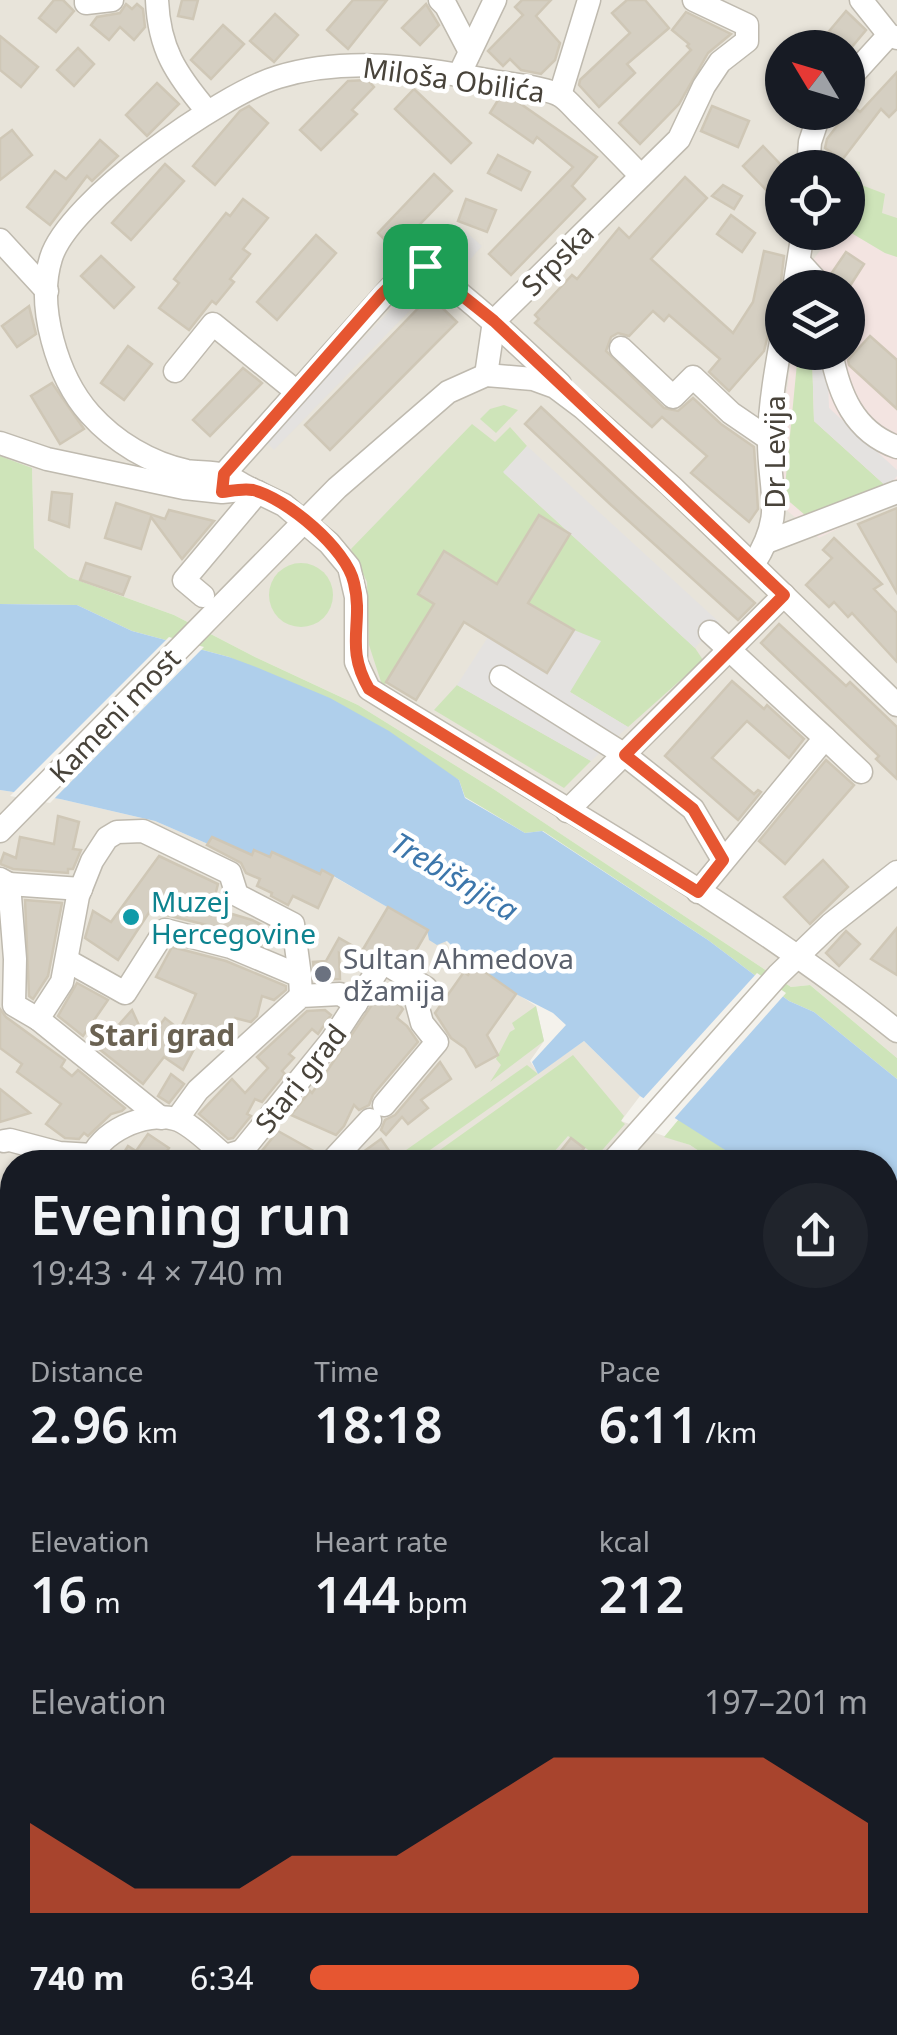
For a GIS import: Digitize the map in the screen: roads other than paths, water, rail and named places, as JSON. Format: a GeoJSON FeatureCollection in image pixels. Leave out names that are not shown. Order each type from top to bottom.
{"type":"FeatureCollection","features":[{"type":"Feature","properties":{"kind":"street"},"geometry":{"type":"LineString","coordinates":[[86,0],[112,0]]}},
{"type":"Feature","properties":{"kind":"street"},"geometry":{"type":"LineString","coordinates":[[157,0],[166,54],[177,76],[206,111]]}},
{"type":"Feature","properties":{"kind":"street"},"geometry":{"type":"LineString","coordinates":[[440,0],[469,50]]}},
{"type":"Feature","properties":{"kind":"street"},"geometry":{"type":"LineString","coordinates":[[460,75],[495,0]]}},
{"type":"Feature","properties":{"kind":"street"},"geometry":{"type":"LineString","coordinates":[[560,95],[588,0]]}},
{"type":"Feature","properties":{"kind":"street","name":"Srpska"},"geometry":{"type":"LineString","coordinates":[[494,321],[679,139],[720,62],[746,41],[747,25],[694,0]]}},
{"type":"Feature","properties":{"kind":"street"},"geometry":{"type":"LineString","coordinates":[[860,0],[893,36],[865,63]]}},
{"type":"Feature","properties":{"kind":"street","name":"Miloša Obilića"},"geometry":{"type":"LineString","coordinates":[[222,483],[150,458],[122,442],[90,413],[67,380],[52,344],[47,291],[51,256],[69,228],[113,183],[206,111],[241,91],[310,69],[360,62],[460,75],[560,95],[642,176]]}},
{"type":"Feature","properties":{"kind":"street"},"geometry":{"type":"LineString","coordinates":[[0,240],[47,291]]}},
{"type":"Feature","properties":{"kind":"street"},"geometry":{"type":"LineString","coordinates":[[798,270],[801,250]]}},
{"type":"Feature","properties":{"kind":"street"},"geometry":{"type":"LineString","coordinates":[[800,264],[806,270]]}},
{"type":"Feature","properties":{"kind":"street"},"geometry":{"type":"LineString","coordinates":[[222,483],[409,267],[425,266],[494,321],[897,705]]}},
{"type":"Feature","properties":{"kind":"street"},"geometry":{"type":"LineString","coordinates":[[486,375],[494,321]]}},
{"type":"Feature","properties":{"kind":"street"},"geometry":{"type":"LineString","coordinates":[[175,371],[213,324],[297,392]]}},
{"type":"Feature","properties":{"kind":"street"},"geometry":{"type":"LineString","coordinates":[[621,348],[674,397],[693,378],[731,413],[769,439]]}},
{"type":"Feature","properties":{"kind":"street","name":"Dr Levija"},"geometry":{"type":"LineString","coordinates":[[753,565],[769,541],[775,514],[769,439],[776,370]]}},
{"type":"Feature","properties":{"kind":"street"},"geometry":{"type":"LineString","coordinates":[[834,370],[848,407],[870,432],[897,447]]}},
{"type":"Feature","properties":{"kind":"street"},"geometry":{"type":"LineString","coordinates":[[305,522],[416,416],[448,392],[486,375],[544,382],[597,420]]}},
{"type":"Feature","properties":{"kind":"street"},"geometry":{"type":"LineString","coordinates":[[0,443],[47,459],[184,488],[222,483],[254,491],[305,522],[349,567],[356,597],[356,662],[369,689],[797,956],[897,1031]]}},
{"type":"Feature","properties":{"kind":"street"},"geometry":{"type":"LineString","coordinates":[[203,596],[184,580],[254,491]]}},
{"type":"Feature","properties":{"kind":"street"},"geometry":{"type":"LineString","coordinates":[[769,541],[897,492]]}},
{"type":"Feature","properties":{"kind":"street","name":"Kameni most"},"geometry":{"type":"LineString","coordinates":[[0,831],[305,522]]}},
{"type":"Feature","properties":{"kind":"street"},"geometry":{"type":"LineString","coordinates":[[567,811],[784,595]]}},
{"type":"Feature","properties":{"kind":"street"},"geometry":{"type":"LineString","coordinates":[[710,632],[861,772]]}},
{"type":"Feature","properties":{"kind":"street"},"geometry":{"type":"LineString","coordinates":[[501,677],[625,755],[693,809],[723,860]]}},
{"type":"Feature","properties":{"kind":"street"},"geometry":{"type":"LineString","coordinates":[[698,892],[825,738]]}},
{"type":"Feature","properties":{"kind":"street"},"geometry":{"type":"LineString","coordinates":[[38,1019],[62,982],[69,936],[92,861],[107,838],[118,832],[143,831],[230,873],[237,895],[293,924],[300,986]]}},
{"type":"Feature","properties":{"kind":"street"},"geometry":{"type":"LineString","coordinates":[[622,1150],[778,975],[831,924],[897,872]]}},
{"type":"Feature","properties":{"kind":"street","name":"Stari grad"},"geometry":{"type":"LineString","coordinates":[[81,889],[4,882],[14,959],[14,1005],[217,1150]]}},
{"type":"Feature","properties":{"kind":"street","name":"Stari grad"},"geometry":{"type":"LineString","coordinates":[[68,960],[126,994],[165,930],[231,947],[300,986],[340,994],[356,1004]]}},
{"type":"Feature","properties":{"kind":"street","name":"Stari grad"},"geometry":{"type":"LineString","coordinates":[[251,1150],[332,1040],[383,962],[426,988],[417,1004],[422,1022],[437,1042],[342,1150]]}},
{"type":"Feature","properties":{"kind":"street","name":"Stari grad"},"geometry":{"type":"LineString","coordinates":[[169,1118],[300,986]]}},
{"type":"Feature","properties":{"kind":"street"},"geometry":{"type":"LineString","coordinates":[[98,1150],[109,1136],[132,1123],[169,1118]]}},
{"type":"Feature","properties":{"kind":"street"},"geometry":{"type":"LineString","coordinates":[[4,1141],[48,1150]]}},
{"type":"Feature","properties":{"kind":"water","name":"Trebišnjica"},"geometry":{"type":"Polygon","coordinates":[[[0,604],[77,605],[132,631],[256,667],[330,698],[389,731],[459,780],[465,798],[525,833],[542,831],[708,940],[789,1001],[814,1012],[897,1079],[897,1150],[725,1150],[640,1096],[584,1041],[538,1074],[532,1062],[566,1025],[475,966],[470,969],[449,955],[451,945],[447,941],[437,945],[429,940],[427,930],[323,870],[317,879],[305,867],[273,852],[270,857],[255,850],[252,854],[212,837],[208,844],[155,821],[0,790],[0,604]]]}},
{"type":"Feature","properties":{"kind":"place","name":"Muzej Hercegovine"},"geometry":{"type":"Point","coordinates":[131,917]}},
{"type":"Feature","properties":{"kind":"place","name":"Sultan Ahmedova džamija"},"geometry":{"type":"Point","coordinates":[323,974]}},
{"type":"Feature","properties":{"kind":"district","name":"Stari grad"},"geometry":{"type":"Point","coordinates":[162,1034]}}]}
